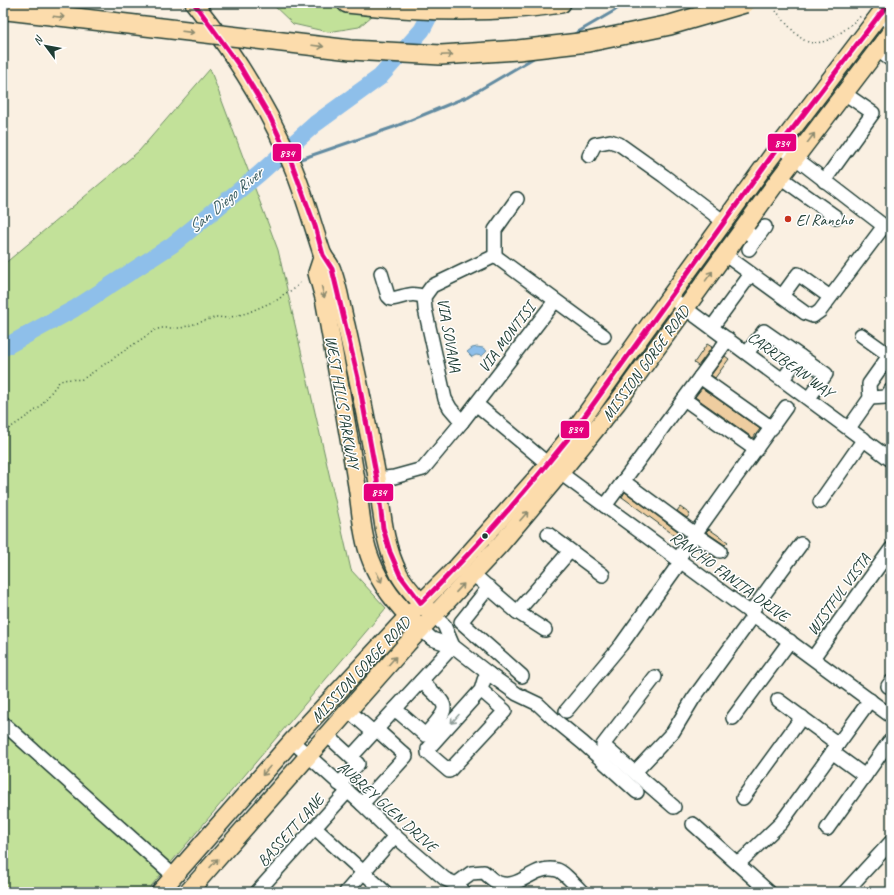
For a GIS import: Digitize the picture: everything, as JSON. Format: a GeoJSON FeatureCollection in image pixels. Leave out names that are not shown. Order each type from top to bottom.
{"type":"FeatureCollection","features":[{"type":"Feature","properties":{"kind":"highway"},"geometry":{"type":"LineString","coordinates":[[347,3],[430,10],[474,10],[542,6],[561,3]]}},
{"type":"Feature","properties":{"kind":"highway"},"geometry":{"type":"LineString","coordinates":[[5,10],[351,50],[441,55],[518,50],[588,42],[670,25],[745,3]]}},
{"type":"Feature","properties":{"kind":"main road","name":"WEST HILLS PARKWAY"},"geometry":{"type":"LineString","coordinates":[[194,3],[241,68],[270,117],[292,164],[315,226],[323,255],[332,268],[340,299],[358,378],[377,479],[383,528],[390,552],[400,575],[421,603],[434,616]]}},
{"type":"Feature","properties":{"kind":"main road","name":"MISSION GORGE ROAD"},"geometry":{"type":"LineString","coordinates":[[188,892],[421,629],[473,574],[554,469],[571,435],[670,296],[780,146],[881,13]]}},
{"type":"Feature","properties":{"kind":"main road","name":"MISSION GORGE ROAD"},"geometry":{"type":"LineString","coordinates":[[160,892],[292,741],[408,616],[554,469],[617,403],[724,254],[749,239],[780,177],[844,93],[884,55],[891,32]]}},
{"type":"Feature","properties":{"kind":"main road"},"geometry":{"type":"LineString","coordinates":[[724,254],[720,249],[721,243],[740,214],[739,210],[735,207]]}},
{"type":"Feature","properties":{"kind":"main road","name":"WEST HILLS PARKWAY"},"geometry":{"type":"LineString","coordinates":[[323,255],[318,273],[324,298],[350,445],[363,532],[370,559],[381,582],[392,598],[421,629]]}},
{"type":"Feature","properties":{"kind":"street"},"geometry":{"type":"LineString","coordinates":[[824,180],[873,113],[844,93]]}},
{"type":"Feature","properties":{"kind":"street"},"geometry":{"type":"LineString","coordinates":[[589,156],[595,144],[610,141],[619,144],[724,222]]}},
{"type":"Feature","properties":{"kind":"street"},"geometry":{"type":"LineString","coordinates":[[724,254],[810,316],[816,315],[888,227],[780,146]]}},
{"type":"Feature","properties":{"kind":"street"},"geometry":{"type":"LineString","coordinates":[[780,177],[836,217]]}},
{"type":"Feature","properties":{"kind":"street"},"geometry":{"type":"LineString","coordinates":[[517,199],[495,230],[495,256],[604,336]]}},
{"type":"Feature","properties":{"kind":"street"},"geometry":{"type":"LineString","coordinates":[[749,239],[764,228]]}},
{"type":"Feature","properties":{"kind":"street","name":"VIA SOVANA"},"geometry":{"type":"LineString","coordinates":[[462,422],[450,408],[445,399],[425,309],[424,297],[432,286],[495,256]]}},
{"type":"Feature","properties":{"kind":"street"},"geometry":{"type":"LineString","coordinates":[[382,273],[388,296],[391,299],[412,294],[424,297]]}},
{"type":"Feature","properties":{"kind":"street"},"geometry":{"type":"LineString","coordinates":[[712,327],[751,274]]}},
{"type":"Feature","properties":{"kind":"street"},"geometry":{"type":"LineString","coordinates":[[782,296],[798,274],[830,297]]}},
{"type":"Feature","properties":{"kind":"street","name":"CARRIBEAN WAY"},"geometry":{"type":"LineString","coordinates":[[670,296],[850,428],[891,460]]}},
{"type":"Feature","properties":{"kind":"street","name":"VIA MONTISI"},"geometry":{"type":"LineString","coordinates":[[377,479],[423,470],[476,404],[554,300]]}},
{"type":"Feature","properties":{"kind":"street"},"geometry":{"type":"LineString","coordinates":[[747,353],[764,331],[826,374],[809,398]]}},
{"type":"Feature","properties":{"kind":"street"},"geometry":{"type":"LineString","coordinates":[[850,428],[870,398],[869,384],[890,354],[861,335]]}},
{"type":"Feature","properties":{"kind":"street"},"geometry":{"type":"LineString","coordinates":[[605,506],[728,339]]}},
{"type":"Feature","properties":{"kind":"street"},"geometry":{"type":"LineString","coordinates":[[782,379],[800,356]]}},
{"type":"Feature","properties":{"kind":"street"},"geometry":{"type":"LineString","coordinates":[[700,377],[772,428]]}},
{"type":"Feature","properties":{"kind":"street"},"geometry":{"type":"LineString","coordinates":[[870,398],[886,397],[891,390]]}},
{"type":"Feature","properties":{"kind":"street"},"geometry":{"type":"LineString","coordinates":[[684,399],[756,450]]}},
{"type":"Feature","properties":{"kind":"street","name":"RANCHO FANITA DRIVE"},"geometry":{"type":"LineString","coordinates":[[476,404],[554,469],[891,716]]}},
{"type":"Feature","properties":{"kind":"street"},"geometry":{"type":"LineString","coordinates":[[566,712],[621,645],[680,560],[695,534],[786,407]]}},
{"type":"Feature","properties":{"kind":"street"},"geometry":{"type":"LineString","coordinates":[[820,502],[864,439]]}},
{"type":"Feature","properties":{"kind":"street"},"geometry":{"type":"LineString","coordinates":[[623,481],[720,551]]}},
{"type":"Feature","properties":{"kind":"street"},"geometry":{"type":"LineString","coordinates":[[548,534],[603,575]]}},
{"type":"Feature","properties":{"kind":"street"},"geometry":{"type":"LineString","coordinates":[[635,772],[673,732],[693,699],[801,544]]}},
{"type":"Feature","properties":{"kind":"street","name":"WISTFUL VISTA"},"geometry":{"type":"LineString","coordinates":[[813,658],[891,549]]}},
{"type":"Feature","properties":{"kind":"street"},"geometry":{"type":"LineString","coordinates":[[517,612],[570,551]]}},
{"type":"Feature","properties":{"kind":"street"},"geometry":{"type":"LineString","coordinates":[[473,574],[517,612],[545,630]]}},
{"type":"Feature","properties":{"kind":"street"},"geometry":{"type":"LineString","coordinates":[[489,587],[461,622],[522,676]]}},
{"type":"Feature","properties":{"kind":"street"},"geometry":{"type":"LineString","coordinates":[[434,616],[444,625],[453,646]]}},
{"type":"Feature","properties":{"kind":"street"},"geometry":{"type":"LineString","coordinates":[[421,629],[432,639],[453,646],[517,694],[538,704],[555,720],[583,742],[637,792]]}},
{"type":"Feature","properties":{"kind":"street"},"geometry":{"type":"LineString","coordinates":[[733,718],[790,641]]}},
{"type":"Feature","properties":{"kind":"street"},"geometry":{"type":"LineString","coordinates":[[327,735],[351,757],[453,646]]}},
{"type":"Feature","properties":{"kind":"street"},"geometry":{"type":"LineString","coordinates":[[481,690],[505,711],[450,771],[428,753],[428,748],[481,690],[484,680],[489,674]]}},
{"type":"Feature","properties":{"kind":"street"},"geometry":{"type":"LineString","coordinates":[[655,677],[604,745],[674,807]]}},
{"type":"Feature","properties":{"kind":"street"},"geometry":{"type":"LineString","coordinates":[[395,709],[425,736],[443,715],[445,709],[442,700],[421,680]]}},
{"type":"Feature","properties":{"kind":"street"},"geometry":{"type":"LineString","coordinates":[[778,700],[802,718],[865,776]]}},
{"type":"Feature","properties":{"kind":"street"},"geometry":{"type":"LineString","coordinates":[[738,864],[781,823],[870,700]]}},
{"type":"Feature","properties":{"kind":"street"},"geometry":{"type":"LineString","coordinates":[[349,711],[406,756],[362,804]]}},
{"type":"Feature","properties":{"kind":"street"},"geometry":{"type":"LineString","coordinates":[[743,798],[802,718]]}},
{"type":"Feature","properties":{"kind":"street"},"geometry":{"type":"LineString","coordinates":[[3,723],[174,876]]}},
{"type":"Feature","properties":{"kind":"street","name":"AUBREY GLEN DRIVE"},"geometry":{"type":"LineString","coordinates":[[292,741],[395,836],[445,879],[460,888]]}},
{"type":"Feature","properties":{"kind":"street"},"geometry":{"type":"LineString","coordinates":[[827,830],[889,742]]}},
{"type":"Feature","properties":{"kind":"street","name":"BASSETT LANE"},"geometry":{"type":"LineString","coordinates":[[257,892],[315,828],[344,788],[358,764],[351,757]]}},
{"type":"Feature","properties":{"kind":"street"},"geometry":{"type":"LineString","coordinates":[[693,824],[769,892]]}},
{"type":"Feature","properties":{"kind":"street"},"geometry":{"type":"LineString","coordinates":[[315,828],[385,892]]}},
{"type":"Feature","properties":{"kind":"street"},"geometry":{"type":"LineString","coordinates":[[346,892],[395,836]]}},
{"type":"Feature","properties":{"kind":"street"},"geometry":{"type":"LineString","coordinates":[[845,892],[891,842]]}},
{"type":"Feature","properties":{"kind":"street"},"geometry":{"type":"LineString","coordinates":[[460,888],[471,872],[484,872],[497,883],[510,885],[521,881],[531,874],[545,869],[558,870],[582,892]]}},
{"type":"Feature","properties":{"kind":"path"},"geometry":{"type":"LineString","coordinates":[[776,11],[799,37],[805,41],[815,43],[832,38],[843,31],[881,13]]}},
{"type":"Feature","properties":{"kind":"path"},"geometry":{"type":"LineString","coordinates":[[3,434],[39,408],[60,382],[69,379],[76,381],[83,379],[155,330],[161,328],[181,328],[217,317],[227,318],[247,313],[279,299],[284,294],[294,289],[301,282]]}},
{"type":"Feature","properties":{"kind":"green space"},"geometry":{"type":"Polygon","coordinates":[[[271,3],[408,3],[373,15],[359,27],[328,32],[293,24],[271,3]]]}},
{"type":"Feature","properties":{"kind":"green space"},"geometry":{"type":"Polygon","coordinates":[[[210,69],[278,250],[351,570],[386,608],[146,892],[3,892],[3,265],[139,151],[210,69]]]}},
{"type":"Feature","properties":{"kind":"water"},"geometry":{"type":"Polygon","coordinates":[[[472,348],[483,348],[487,351],[482,356],[476,355],[472,357],[467,352],[472,348]]]}},
{"type":"Feature","properties":{"kind":"building"},"geometry":{"type":"Polygon","coordinates":[[[707,344],[712,347],[698,366],[694,363],[707,344]]]}},
{"type":"Feature","properties":{"kind":"building"},"geometry":{"type":"Polygon","coordinates":[[[725,356],[729,359],[715,378],[711,375],[725,356]]]}},
{"type":"Feature","properties":{"kind":"building"},"geometry":{"type":"Polygon","coordinates":[[[702,388],[760,429],[753,438],[695,397],[702,388]]]}},
{"type":"Feature","properties":{"kind":"building"},"geometry":{"type":"Polygon","coordinates":[[[625,492],[683,535],[681,540],[622,497],[625,492]]]}},
{"type":"Feature","properties":{"kind":"building"},"geometry":{"type":"Polygon","coordinates":[[[680,507],[690,514],[687,518],[677,511],[680,507]]]}},
{"type":"Feature","properties":{"kind":"building"},"geometry":{"type":"Polygon","coordinates":[[[709,529],[728,542],[725,545],[706,532],[709,529]]]}},
{"type":"Feature","properties":{"kind":"building"},"geometry":{"type":"Polygon","coordinates":[[[697,545],[716,558],[713,561],[695,548],[697,545]]]}},
{"type":"Feature","properties":{"kind":"waterway","name":"San Diego River"},"geometry":{"type":"LineString","coordinates":[[3,348],[74,309],[172,245],[259,174],[315,124],[380,77],[422,30],[436,3]]}},
{"type":"Feature","properties":{"kind":"waterway"},"geometry":{"type":"LineString","coordinates":[[571,36],[614,11],[624,3]]}},
{"type":"Feature","properties":{"kind":"waterway"},"geometry":{"type":"LineString","coordinates":[[295,161],[394,127],[469,96],[537,56]]}},
{"type":"Feature","properties":{"kind":"waterway"},"geometry":{"type":"LineString","coordinates":[[259,174],[286,164]]}},
{"type":"Feature","properties":{"kind":"transit line","name":"834"},"geometry":{"type":"LineString","coordinates":[[194,3],[241,68],[270,117],[292,164],[315,226],[323,255],[332,269],[358,378],[377,479],[383,528],[390,552],[400,575],[421,603],[498,521],[571,435],[771,157],[890,3]]}},
{"type":"Feature","properties":{"kind":"place","name":"El Rancho"},"geometry":{"type":"Point","coordinates":[788,219]}}]}
